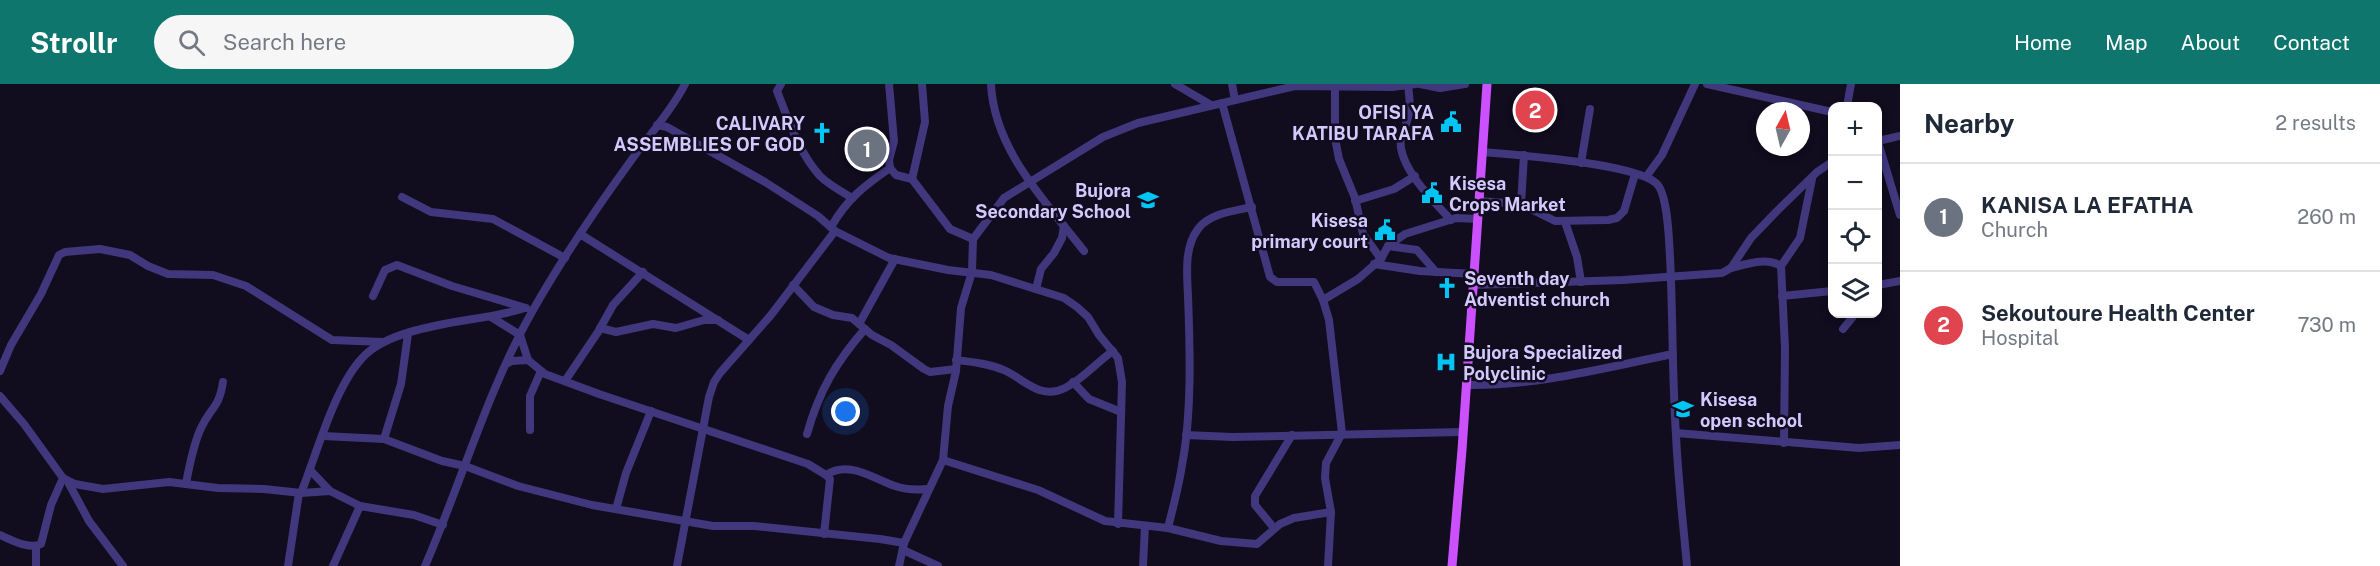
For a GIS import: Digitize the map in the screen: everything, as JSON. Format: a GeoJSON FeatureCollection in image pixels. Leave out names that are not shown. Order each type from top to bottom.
{"type":"FeatureCollection","features":[{"type":"Feature","properties":{"kind":"main road"},"geometry":{"type":"LineString","coordinates":[[1452,566],[1487,84]]}},
{"type":"Feature","properties":{"kind":"street"},"geometry":{"type":"LineString","coordinates":[[425,566],[443,525],[494,388],[520,335],[529,309],[669,111],[685,84]]}},
{"type":"Feature","properties":{"kind":"street"},"geometry":{"type":"LineString","coordinates":[[781,84],[777,91],[786,118],[807,158],[820,176],[852,198]]}},
{"type":"Feature","properties":{"kind":"street"},"geometry":{"type":"LineString","coordinates":[[889,84],[894,141],[889,160],[890,168],[896,175],[912,179],[951,229],[973,239]]}},
{"type":"Feature","properties":{"kind":"street"},"geometry":{"type":"LineString","coordinates":[[912,179],[926,122],[922,84]]}},
{"type":"Feature","properties":{"kind":"street"},"geometry":{"type":"LineString","coordinates":[[991,84],[997,117],[1010,150],[1030,183],[1084,251]]}},
{"type":"Feature","properties":{"kind":"street"},"geometry":{"type":"LineString","coordinates":[[1175,84],[1211,105]]}},
{"type":"Feature","properties":{"kind":"street"},"geometry":{"type":"LineString","coordinates":[[1232,84],[1235,100]]}},
{"type":"Feature","properties":{"kind":"street"},"geometry":{"type":"LineString","coordinates":[[899,566],[903,546],[943,460],[962,308],[972,272],[973,239],[1004,198],[1103,136],[1170,114],[1295,86],[1415,85],[1440,88],[1465,84]]}},
{"type":"Feature","properties":{"kind":"street"},"geometry":{"type":"LineString","coordinates":[[1646,177],[1662,155],[1695,84]]}},
{"type":"Feature","properties":{"kind":"street"},"geometry":{"type":"LineString","coordinates":[[1707,84],[1828,111]]}},
{"type":"Feature","properties":{"kind":"street"},"geometry":{"type":"LineString","coordinates":[[1848,102],[1851,84]]}},
{"type":"Feature","properties":{"kind":"street"},"geometry":{"type":"LineString","coordinates":[[1335,85],[1335,138],[1363,234],[1377,262]]}},
{"type":"Feature","properties":{"kind":"street"},"geometry":{"type":"LineString","coordinates":[[1415,85],[1402,134],[1401,149],[1423,189],[1451,220]]}},
{"type":"Feature","properties":{"kind":"street"},"geometry":{"type":"LineString","coordinates":[[1222,103],[1270,277],[1277,282],[1314,282],[1323,300],[1331,339],[1342,433],[1326,463],[1325,478],[1331,512],[1328,566]]}},
{"type":"Feature","properties":{"kind":"street"},"geometry":{"type":"LineString","coordinates":[[1581,163],[1590,109]]}},
{"type":"Feature","properties":{"kind":"street"},"geometry":{"type":"LineString","coordinates":[[657,125],[667,127],[765,182],[833,229],[895,259],[948,270],[972,272],[1064,298],[1077,307],[1113,351],[1120,365],[1118,524]]}},
{"type":"Feature","properties":{"kind":"street"},"geometry":{"type":"LineString","coordinates":[[1882,143],[1900,136]]}},
{"type":"Feature","properties":{"kind":"street"},"geometry":{"type":"LineString","coordinates":[[1482,152],[1581,163],[1646,177],[1660,187],[1664,197],[1671,277],[1676,433],[1688,566]]}},
{"type":"Feature","properties":{"kind":"street"},"geometry":{"type":"LineString","coordinates":[[1521,204],[1524,155]]}},
{"type":"Feature","properties":{"kind":"street"},"geometry":{"type":"LineString","coordinates":[[1881,156],[1900,215]]}},
{"type":"Feature","properties":{"kind":"street"},"geometry":{"type":"LineString","coordinates":[[1731,268],[1750,238],[1817,172],[1828,165]]}},
{"type":"Feature","properties":{"kind":"street"},"geometry":{"type":"LineString","coordinates":[[677,566],[684,521],[714,382],[793,285],[833,229],[843,207],[890,168]]}},
{"type":"Feature","properties":{"kind":"street"},"geometry":{"type":"LineString","coordinates":[[1479,201],[1521,204],[1531,207],[1548,218],[1565,222],[1594,222],[1617,218],[1624,211],[1635,174]]}},
{"type":"Feature","properties":{"kind":"street"},"geometry":{"type":"LineString","coordinates":[[1355,201],[1394,189],[1415,176]]}},
{"type":"Feature","properties":{"kind":"street"},"geometry":{"type":"LineString","coordinates":[[1785,443],[1785,364],[1780,266],[1800,238],[1812,179]]}},
{"type":"Feature","properties":{"kind":"street"},"geometry":{"type":"LineString","coordinates":[[402,197],[431,212],[493,219],[565,258]]}},
{"type":"Feature","properties":{"kind":"street"},"geometry":{"type":"LineString","coordinates":[[1168,528],[1183,464],[1186,435],[1189,364],[1187,271],[1191,240],[1197,229],[1213,217],[1252,207]]}},
{"type":"Feature","properties":{"kind":"street"},"geometry":{"type":"LineString","coordinates":[[1323,300],[1346,288],[1377,262],[1388,246],[1404,234],[1456,218],[1478,219]]}},
{"type":"Feature","properties":{"kind":"street"},"geometry":{"type":"LineString","coordinates":[[1565,222],[1577,257],[1581,282]]}},
{"type":"Feature","properties":{"kind":"street"},"geometry":{"type":"LineString","coordinates":[[1036,289],[1041,269],[1054,254],[1062,238],[1064,226]]}},
{"type":"Feature","properties":{"kind":"street"},"geometry":{"type":"LineString","coordinates":[[580,234],[749,340]]}},
{"type":"Feature","properties":{"kind":"street"},"geometry":{"type":"LineString","coordinates":[[1388,246],[1417,250],[1436,272]]}},
{"type":"Feature","properties":{"kind":"street"},"geometry":{"type":"LineString","coordinates":[[0,371],[11,345],[59,255],[89,249],[130,255],[152,269],[168,274],[213,274],[229,279],[257,292],[332,340],[383,342]]}},
{"type":"Feature","properties":{"kind":"street"},"geometry":{"type":"LineString","coordinates":[[807,434],[824,385],[862,326],[895,259]]}},
{"type":"Feature","properties":{"kind":"street"},"geometry":{"type":"LineString","coordinates":[[1377,262],[1436,272],[1474,274]]}},
{"type":"Feature","properties":{"kind":"street"},"geometry":{"type":"LineString","coordinates":[[1473,285],[1581,282],[1722,273],[1731,268],[1761,262],[1771,262],[1780,266]]}},
{"type":"Feature","properties":{"kind":"street"},"geometry":{"type":"LineString","coordinates":[[373,296],[385,270],[397,266],[452,286],[529,309]]}},
{"type":"Feature","properties":{"kind":"street"},"geometry":{"type":"LineString","coordinates":[[565,381],[613,305],[643,272]]}},
{"type":"Feature","properties":{"kind":"street"},"geometry":{"type":"LineString","coordinates":[[1882,284],[1900,281]]}},
{"type":"Feature","properties":{"kind":"street"},"geometry":{"type":"LineString","coordinates":[[793,285],[814,307],[833,315],[852,318],[924,369],[930,372],[956,369]]}},
{"type":"Feature","properties":{"kind":"street"},"geometry":{"type":"LineString","coordinates":[[1782,296],[1828,291]]}},
{"type":"Feature","properties":{"kind":"street"},"geometry":{"type":"LineString","coordinates":[[288,566],[300,493],[345,382],[359,361],[383,342],[408,334],[448,323],[529,309]]}},
{"type":"Feature","properties":{"kind":"street"},"geometry":{"type":"LineString","coordinates":[[491,317],[520,335],[528,360],[541,371],[808,464],[826,475],[830,479],[824,534]]}},
{"type":"Feature","properties":{"kind":"street"},"geometry":{"type":"LineString","coordinates":[[1843,329],[1852,318]]}},
{"type":"Feature","properties":{"kind":"street"},"geometry":{"type":"LineString","coordinates":[[600,328],[616,332],[653,324],[676,328],[704,320],[718,320]]}},
{"type":"Feature","properties":{"kind":"street"},"geometry":{"type":"LineString","coordinates":[[384,439],[401,384],[408,334]]}},
{"type":"Feature","properties":{"kind":"street"},"geometry":{"type":"LineString","coordinates":[[956,360],[980,363],[1006,371],[1021,382],[1053,392],[1074,382],[1113,351]]}},
{"type":"Feature","properties":{"kind":"street"},"geometry":{"type":"LineString","coordinates":[[1466,386],[1495,386],[1548,380],[1673,354]]}},
{"type":"Feature","properties":{"kind":"street"},"geometry":{"type":"LineString","coordinates":[[506,364],[512,361],[528,360]]}},
{"type":"Feature","properties":{"kind":"street"},"geometry":{"type":"LineString","coordinates":[[530,430],[530,396],[541,371]]}},
{"type":"Feature","properties":{"kind":"street"},"geometry":{"type":"LineString","coordinates":[[186,483],[195,443],[205,421],[220,399],[222,382]]}},
{"type":"Feature","properties":{"kind":"street"},"geometry":{"type":"LineString","coordinates":[[1074,382],[1089,399],[1120,411]]}},
{"type":"Feature","properties":{"kind":"street"},"geometry":{"type":"LineString","coordinates":[[1,400],[66,480],[88,521],[123,566]]}},
{"type":"Feature","properties":{"kind":"street"},"geometry":{"type":"LineString","coordinates":[[616,509],[626,473],[651,411]]}},
{"type":"Feature","properties":{"kind":"street"},"geometry":{"type":"LineString","coordinates":[[1186,435],[1232,437],[1462,432]]}},
{"type":"Feature","properties":{"kind":"street"},"geometry":{"type":"LineString","coordinates":[[1676,433],[1859,448],[1900,445]]}},
{"type":"Feature","properties":{"kind":"street"},"geometry":{"type":"LineString","coordinates":[[1274,528],[1255,505],[1255,496],[1292,435]]}},
{"type":"Feature","properties":{"kind":"street"},"geometry":{"type":"LineString","coordinates":[[322,436],[384,439],[442,461],[465,466],[548,495],[616,509],[713,525],[754,526],[864,537],[903,546],[938,566]]}},
{"type":"Feature","properties":{"kind":"street"},"geometry":{"type":"LineString","coordinates":[[943,460],[1038,490],[1095,518],[1118,524],[1168,528],[1221,541],[1250,545],[1261,542],[1274,528],[1294,519],[1331,512]]}},
{"type":"Feature","properties":{"kind":"street"},"geometry":{"type":"LineString","coordinates":[[826,475],[835,469],[855,471],[896,487],[928,489]]}},
{"type":"Feature","properties":{"kind":"street"},"geometry":{"type":"LineString","coordinates":[[310,470],[330,491],[360,506],[414,516],[443,525]]}},
{"type":"Feature","properties":{"kind":"street"},"geometry":{"type":"LineString","coordinates":[[66,480],[103,489],[156,482],[300,493],[330,491]]}},
{"type":"Feature","properties":{"kind":"street"},"geometry":{"type":"LineString","coordinates":[[36,546],[40,544],[44,536],[51,505],[66,480]]}},
{"type":"Feature","properties":{"kind":"street"},"geometry":{"type":"LineString","coordinates":[[333,566],[360,506]]}},
{"type":"Feature","properties":{"kind":"street"},"geometry":{"type":"LineString","coordinates":[[1143,566],[1145,526]]}},
{"type":"Feature","properties":{"kind":"street"},"geometry":{"type":"LineString","coordinates":[[0,535],[36,546]]}},
{"type":"Feature","properties":{"kind":"street"},"geometry":{"type":"LineString","coordinates":[[36,546],[36,566]]}},
{"type":"Feature","properties":{"kind":"place","name":"Sekoutoure Health Center"},"geometry":{"type":"Point","coordinates":[1535,110]}},
{"type":"Feature","properties":{"kind":"place","name":"OFISI YA KATIBU TARAFA"},"geometry":{"type":"Point","coordinates":[1451,122]}},
{"type":"Feature","properties":{"kind":"place","name":"CALIVARY ASSEMBLIES OF GOD"},"geometry":{"type":"Point","coordinates":[822,133]}},
{"type":"Feature","properties":{"kind":"place","name":"KANISA LA EFATHA"},"geometry":{"type":"Point","coordinates":[867,149]}},
{"type":"Feature","properties":{"kind":"place","name":"Kisesa Crops Market"},"geometry":{"type":"Point","coordinates":[1432,193]}},
{"type":"Feature","properties":{"kind":"place","name":"Bujora Secondary School"},"geometry":{"type":"Point","coordinates":[1148,200]}},
{"type":"Feature","properties":{"kind":"place","name":"Kisesa primary court"},"geometry":{"type":"Point","coordinates":[1385,230]}},
{"type":"Feature","properties":{"kind":"place","name":"Seventh day Adventist church"},"geometry":{"type":"Point","coordinates":[1447,288]}},
{"type":"Feature","properties":{"kind":"place","name":"Bujora Specialized Polyclinic"},"geometry":{"type":"Point","coordinates":[1446,362]}},
{"type":"Feature","properties":{"kind":"place","name":"Kisesa open school"},"geometry":{"type":"Point","coordinates":[1683,409]}}]}
